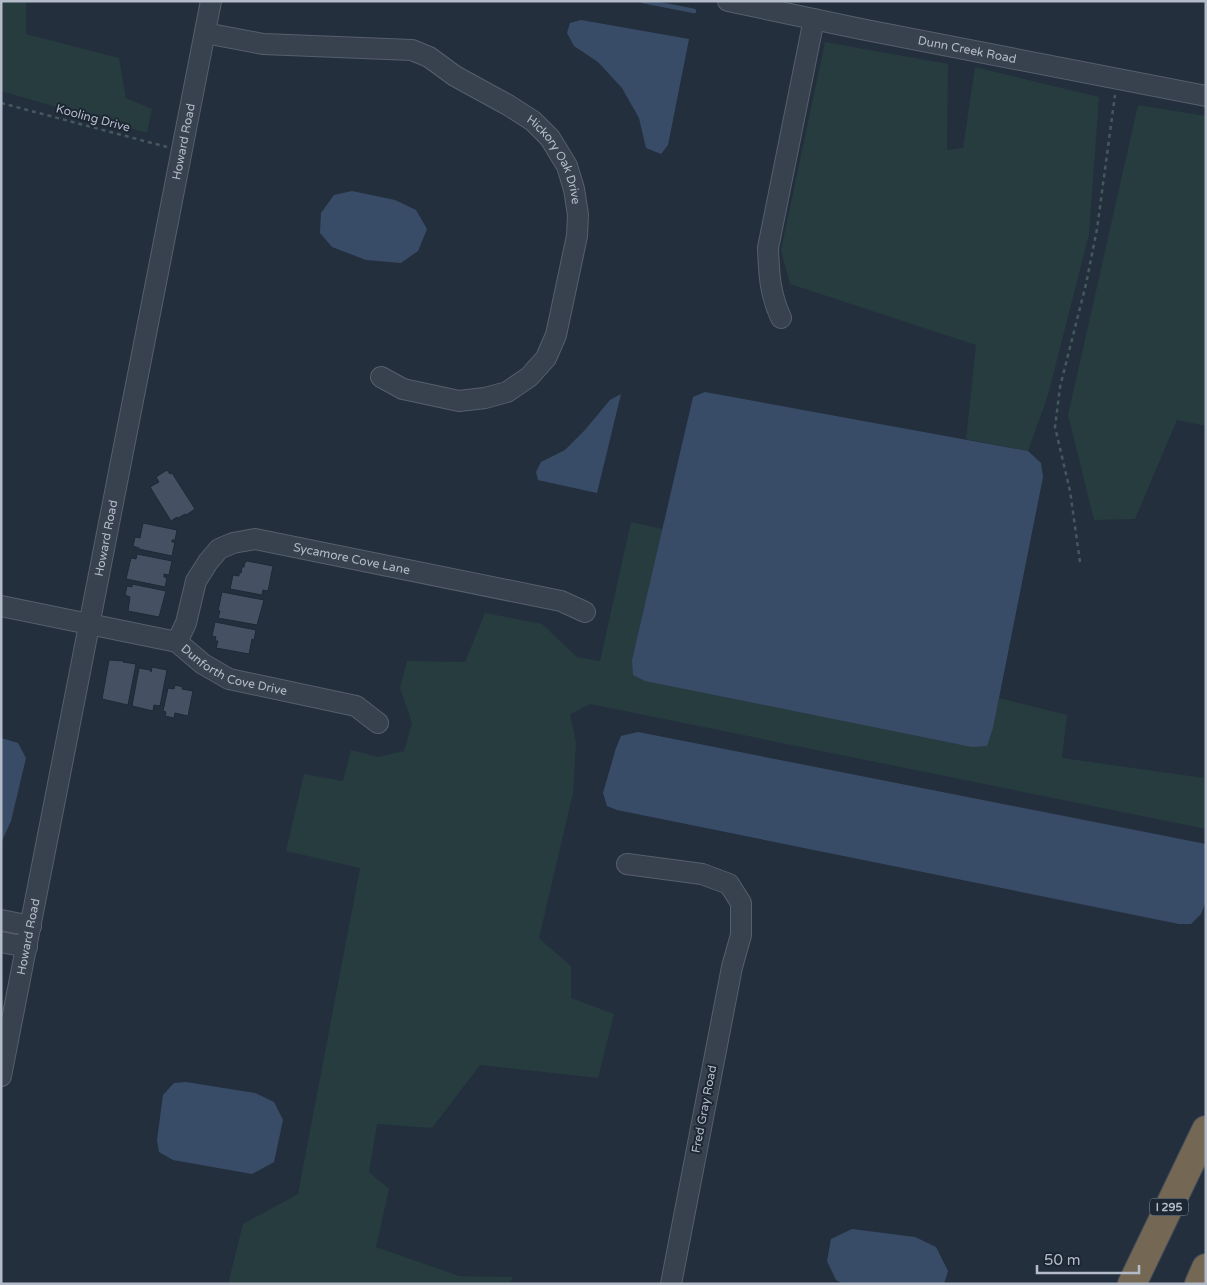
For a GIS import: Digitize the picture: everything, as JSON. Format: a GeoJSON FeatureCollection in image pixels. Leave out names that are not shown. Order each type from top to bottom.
{"type":"FeatureCollection","features":[{"type":"Feature","properties":{"kind":"highway","name":"I 295"},"geometry":{"type":"LineString","coordinates":[[1132,1284],[1206,1130]]}},
{"type":"Feature","properties":{"kind":"highway"},"geometry":{"type":"LineString","coordinates":[[1199,1284],[1206,1268]]}},
{"type":"Feature","properties":{"kind":"street","name":"Howard Road"},"geometry":{"type":"LineString","coordinates":[[1,1076],[211,1]]}},
{"type":"Feature","properties":{"kind":"street","name":"Dunn Creek Road"},"geometry":{"type":"LineString","coordinates":[[728,1],[1206,96]]}},
{"type":"Feature","properties":{"kind":"street"},"geometry":{"type":"LineString","coordinates":[[782,318],[775,304],[769,274],[768,248],[814,19]]}},
{"type":"Feature","properties":{"kind":"street","name":"Hickory Oak Drive"},"geometry":{"type":"LineString","coordinates":[[204,33],[263,44],[412,50],[428,57],[455,76],[508,105],[532,121],[550,138],[567,166],[574,189],[578,215],[577,236],[556,334],[546,358],[529,377],[507,392],[485,398],[459,401],[403,389],[381,377]]}},
{"type":"Feature","properties":{"kind":"street","name":"Sycamore Cove Lane"},"geometry":{"type":"LineString","coordinates":[[177,642],[186,624],[196,581],[208,562],[215,542],[233,543],[255,539],[561,600],[585,612]]}},
{"type":"Feature","properties":{"kind":"street","name":"Dunforth Cove Drive"},"geometry":{"type":"LineString","coordinates":[[1,606],[177,642],[204,664],[229,678],[356,706],[378,723]]}},
{"type":"Feature","properties":{"kind":"street","name":"Fred Gray Road"},"geometry":{"type":"LineString","coordinates":[[627,864],[702,874],[729,884],[741,903],[741,935],[730,977],[671,1284]]}},
{"type":"Feature","properties":{"kind":"street"},"geometry":{"type":"LineString","coordinates":[[1,920],[31,926]]}},
{"type":"Feature","properties":{"kind":"street"},"geometry":{"type":"LineString","coordinates":[[1,942],[27,947]]}},
{"type":"Feature","properties":{"kind":"path"},"geometry":{"type":"LineString","coordinates":[[1080,562],[1070,491],[1055,427],[1060,387],[1086,284],[1097,229],[1116,79]]}},
{"type":"Feature","properties":{"kind":"path","name":"Kooling Drive"},"geometry":{"type":"LineString","coordinates":[[1,103],[181,151]]}},
{"type":"Feature","properties":{"kind":"green space"},"geometry":{"type":"Polygon","coordinates":[[[1,1],[26,1],[26,34],[119,58],[126,98],[152,109],[147,133],[1,91],[1,1]]]}},
{"type":"Feature","properties":{"kind":"green space"},"geometry":{"type":"Polygon","coordinates":[[[825,42],[948,64],[947,150],[963,148],[975,67],[1099,97],[1089,234],[1048,395],[1028,451],[966,439],[976,345],[790,284],[781,250],[825,42]]]}},
{"type":"Feature","properties":{"kind":"green space"},"geometry":{"type":"Polygon","coordinates":[[[1138,105],[1206,116],[1206,426],[1177,420],[1135,519],[1094,520],[1068,415],[1138,105]]]}},
{"type":"Feature","properties":{"kind":"green space"},"geometry":{"type":"Polygon","coordinates":[[[631,522],[663,529],[632,660],[987,745],[993,728],[999,698],[1067,715],[1062,758],[1204,778],[1206,788],[1206,829],[590,704],[570,714],[576,742],[573,793],[539,938],[571,966],[571,998],[614,1014],[598,1078],[480,1065],[432,1128],[377,1124],[369,1172],[389,1189],[376,1247],[459,1276],[513,1277],[509,1284],[228,1284],[243,1224],[298,1194],[360,868],[286,851],[304,774],[343,781],[351,750],[378,757],[404,751],[412,723],[400,688],[407,661],[465,662],[485,613],[542,624],[577,657],[600,661],[631,522]]]}},
{"type":"Feature","properties":{"kind":"water"},"geometry":{"type":"Polygon","coordinates":[[[581,20],[689,39],[668,145],[661,154],[646,148],[639,118],[622,88],[598,62],[574,46],[567,33],[570,23],[581,20]]]}},
{"type":"Feature","properties":{"kind":"water"},"geometry":{"type":"Polygon","coordinates":[[[352,191],[395,200],[416,210],[427,229],[418,251],[401,263],[366,260],[332,247],[320,233],[321,213],[334,195],[352,191]]]}},
{"type":"Feature","properties":{"kind":"water"},"geometry":{"type":"Polygon","coordinates":[[[705,392],[1028,451],[1041,463],[1043,477],[993,728],[987,746],[972,747],[645,681],[633,675],[632,660],[693,397],[705,392]]]}},
{"type":"Feature","properties":{"kind":"water"},"geometry":{"type":"Polygon","coordinates":[[[621,394],[597,493],[538,480],[536,472],[541,462],[565,450],[610,400],[621,394]]]}},
{"type":"Feature","properties":{"kind":"water"},"geometry":{"type":"Polygon","coordinates":[[[638,732],[1206,844],[1206,901],[1201,914],[1191,924],[1179,924],[617,810],[607,806],[603,793],[621,736],[638,732]]]}},
{"type":"Feature","properties":{"kind":"water"},"geometry":{"type":"Polygon","coordinates":[[[1,738],[18,743],[26,758],[11,821],[1,843],[1,738]]]}},
{"type":"Feature","properties":{"kind":"water"},"geometry":{"type":"Polygon","coordinates":[[[186,1082],[255,1093],[274,1102],[283,1120],[274,1162],[252,1174],[173,1160],[159,1152],[157,1140],[163,1095],[174,1083],[186,1082]]]}},
{"type":"Feature","properties":{"kind":"water"},"geometry":{"type":"Polygon","coordinates":[[[852,1229],[915,1237],[936,1247],[948,1271],[944,1284],[843,1284],[836,1280],[827,1261],[831,1239],[852,1229]]]}},
{"type":"Feature","properties":{"kind":"building"},"geometry":{"type":"Polygon","coordinates":[[[167,470],[170,474],[172,473],[195,509],[171,521],[150,487],[159,482],[156,477],[167,470]]]}},
{"type":"Feature","properties":{"kind":"building"},"geometry":{"type":"Polygon","coordinates":[[[143,523],[177,530],[175,540],[172,540],[172,542],[175,542],[172,556],[133,546],[135,537],[140,538],[143,523]]]}},
{"type":"Feature","properties":{"kind":"building"},"geometry":{"type":"Polygon","coordinates":[[[137,554],[172,561],[169,575],[164,574],[164,577],[167,578],[165,587],[126,579],[131,558],[136,559],[137,554]]]}},
{"type":"Feature","properties":{"kind":"building"},"geometry":{"type":"Polygon","coordinates":[[[247,561],[273,566],[268,591],[263,590],[262,595],[230,589],[233,575],[239,576],[242,567],[244,567],[247,561]]]}},
{"type":"Feature","properties":{"kind":"building"},"geometry":{"type":"Polygon","coordinates":[[[132,584],[166,591],[159,617],[128,611],[130,597],[125,595],[127,586],[132,587],[132,584]]]}},
{"type":"Feature","properties":{"kind":"building"},"geometry":{"type":"Polygon","coordinates":[[[222,592],[264,600],[257,625],[218,618],[222,592]]]}},
{"type":"Feature","properties":{"kind":"building"},"geometry":{"type":"Polygon","coordinates":[[[215,622],[256,630],[249,654],[216,648],[218,641],[215,641],[216,637],[212,636],[215,622]]]}},
{"type":"Feature","properties":{"kind":"building"},"geometry":{"type":"Polygon","coordinates":[[[109,660],[136,664],[128,705],[102,699],[109,660]]]}},
{"type":"Feature","properties":{"kind":"building"},"geometry":{"type":"Polygon","coordinates":[[[152,667],[167,670],[160,706],[154,705],[153,711],[132,706],[139,668],[150,670],[151,672],[152,667]]]}},
{"type":"Feature","properties":{"kind":"building"},"geometry":{"type":"Polygon","coordinates":[[[175,685],[183,687],[182,689],[193,691],[188,716],[175,713],[174,718],[165,716],[166,712],[163,711],[168,688],[174,689],[175,685]]]}},
{"type":"Feature","properties":{"kind":"waterway"},"geometry":{"type":"LineString","coordinates":[[643,1],[694,11]]}}]}
